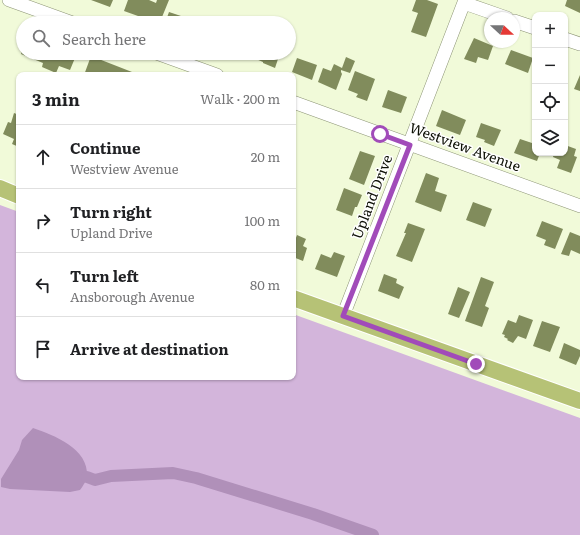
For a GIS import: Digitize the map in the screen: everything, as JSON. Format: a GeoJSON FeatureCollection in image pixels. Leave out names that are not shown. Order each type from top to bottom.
{"type":"FeatureCollection","features":[{"type":"Feature","properties":{"kind":"main road"},"geometry":{"type":"LineString","coordinates":[[0,188],[16,195]]}},
{"type":"Feature","properties":{"kind":"main road"},"geometry":{"type":"LineString","coordinates":[[296,299],[580,400]]}},
{"type":"Feature","properties":{"kind":"street"},"geometry":{"type":"LineString","coordinates":[[10,0],[54,16]]}},
{"type":"Feature","properties":{"kind":"street"},"geometry":{"type":"LineString","coordinates":[[465,1],[492,12]]}},
{"type":"Feature","properties":{"kind":"street","name":"Upland Drive"},"geometry":{"type":"LineString","coordinates":[[343,316],[465,1]]}},
{"type":"Feature","properties":{"kind":"street"},"geometry":{"type":"LineString","coordinates":[[520,23],[532,27]]}},
{"type":"Feature","properties":{"kind":"street"},"geometry":{"type":"LineString","coordinates":[[568,40],[580,44]]}},
{"type":"Feature","properties":{"kind":"street"},"geometry":{"type":"LineString","coordinates":[[175,60],[209,72]]}},
{"type":"Feature","properties":{"kind":"street","name":"Westview Avenue"},"geometry":{"type":"LineString","coordinates":[[296,103],[580,206]]}},
{"type":"Feature","properties":{"kind":"shaded area"},"geometry":{"type":"Polygon","coordinates":[[[0,205],[16,211],[16,380],[296,380],[296,315],[580,418],[580,535],[0,535],[0,205]]]}},
{"type":"Feature","properties":{"kind":"shaded area"},"geometry":{"type":"Polygon","coordinates":[[[33,428],[69,444],[82,458],[86,466],[87,476],[86,481],[80,490],[70,492],[10,489],[1,487],[1,479],[19,450],[22,440],[33,428]]]}},
{"type":"Feature","properties":{"kind":"building"},"geometry":{"type":"Polygon","coordinates":[[[91,0],[113,0],[110,7],[91,0]]]}},
{"type":"Feature","properties":{"kind":"building"},"geometry":{"type":"Polygon","coordinates":[[[128,0],[149,0],[156,3],[157,0],[169,0],[162,16],[138,16],[124,11],[128,0]]]}},
{"type":"Feature","properties":{"kind":"building"},"geometry":{"type":"Polygon","coordinates":[[[416,0],[427,0],[438,4],[426,37],[411,32],[418,13],[412,11],[416,0]]]}},
{"type":"Feature","properties":{"kind":"building"},"geometry":{"type":"Polygon","coordinates":[[[567,0],[580,0],[580,13],[565,6],[567,0]]]}},
{"type":"Feature","properties":{"kind":"building"},"geometry":{"type":"Polygon","coordinates":[[[169,12],[181,16],[168,16],[169,12]]]}},
{"type":"Feature","properties":{"kind":"building"},"geometry":{"type":"Polygon","coordinates":[[[474,38],[484,42],[484,48],[492,48],[488,60],[478,57],[476,63],[464,59],[474,38]]]}},
{"type":"Feature","properties":{"kind":"building"},"geometry":{"type":"Polygon","coordinates":[[[511,50],[532,58],[528,73],[505,64],[511,50]]]}},
{"type":"Feature","properties":{"kind":"building"},"geometry":{"type":"Polygon","coordinates":[[[346,57],[355,61],[350,73],[341,70],[342,74],[336,90],[318,82],[323,68],[331,71],[334,64],[342,68],[346,57]]]}},
{"type":"Feature","properties":{"kind":"building"},"geometry":{"type":"Polygon","coordinates":[[[297,58],[317,65],[312,80],[296,74],[296,72],[292,72],[297,58]]]}},
{"type":"Feature","properties":{"kind":"building"},"geometry":{"type":"Polygon","coordinates":[[[36,60],[74,60],[70,70],[59,66],[56,72],[42,67],[43,63],[36,60]]]}},
{"type":"Feature","properties":{"kind":"building"},"geometry":{"type":"Polygon","coordinates":[[[90,60],[101,60],[132,72],[85,72],[90,60]]]}},
{"type":"Feature","properties":{"kind":"building"},"geometry":{"type":"Polygon","coordinates":[[[258,60],[278,60],[275,68],[258,60]]]}},
{"type":"Feature","properties":{"kind":"building"},"geometry":{"type":"Polygon","coordinates":[[[355,71],[375,79],[367,101],[356,97],[358,94],[348,90],[355,71]]]}},
{"type":"Feature","properties":{"kind":"building"},"geometry":{"type":"Polygon","coordinates":[[[580,75],[580,91],[574,89],[580,75]]]}},
{"type":"Feature","properties":{"kind":"building"},"geometry":{"type":"Polygon","coordinates":[[[388,90],[407,97],[401,113],[382,107],[388,90]]]}},
{"type":"Feature","properties":{"kind":"building"},"geometry":{"type":"Polygon","coordinates":[[[442,110],[466,120],[460,135],[436,126],[442,110]]]}},
{"type":"Feature","properties":{"kind":"building"},"geometry":{"type":"Polygon","coordinates":[[[14,113],[16,114],[16,146],[12,144],[14,139],[3,134],[8,122],[11,123],[14,113]]]}},
{"type":"Feature","properties":{"kind":"building"},"geometry":{"type":"Polygon","coordinates":[[[481,123],[501,130],[494,146],[484,142],[485,140],[476,137],[481,123]]]}},
{"type":"Feature","properties":{"kind":"building"},"geometry":{"type":"Polygon","coordinates":[[[520,139],[532,143],[532,156],[539,156],[537,161],[514,153],[520,139]]]}},
{"type":"Feature","properties":{"kind":"building"},"geometry":{"type":"Polygon","coordinates":[[[568,146],[576,149],[574,156],[577,157],[571,173],[557,168],[560,160],[553,157],[568,156],[568,146]]]}},
{"type":"Feature","properties":{"kind":"building"},"geometry":{"type":"Polygon","coordinates":[[[360,151],[375,156],[364,185],[349,179],[360,151]]]}},
{"type":"Feature","properties":{"kind":"building"},"geometry":{"type":"Polygon","coordinates":[[[426,173],[439,178],[435,191],[447,195],[441,212],[415,202],[426,173]]]}},
{"type":"Feature","properties":{"kind":"building"},"geometry":{"type":"Polygon","coordinates":[[[344,188],[362,195],[352,216],[336,210],[344,188]]]}},
{"type":"Feature","properties":{"kind":"building"},"geometry":{"type":"Polygon","coordinates":[[[473,202],[492,209],[485,227],[466,220],[473,202]]]}},
{"type":"Feature","properties":{"kind":"building"},"geometry":{"type":"Polygon","coordinates":[[[542,221],[563,229],[555,249],[544,245],[546,240],[536,236],[542,221]]]}},
{"type":"Feature","properties":{"kind":"building"},"geometry":{"type":"Polygon","coordinates":[[[408,223],[425,229],[412,262],[396,256],[406,233],[404,233],[408,223]]]}},
{"type":"Feature","properties":{"kind":"building"},"geometry":{"type":"Polygon","coordinates":[[[570,232],[580,236],[580,254],[571,250],[569,256],[561,254],[570,232]]]}},
{"type":"Feature","properties":{"kind":"building"},"geometry":{"type":"Polygon","coordinates":[[[297,235],[306,239],[303,246],[307,248],[303,261],[296,258],[297,235]]]}},
{"type":"Feature","properties":{"kind":"building"},"geometry":{"type":"Polygon","coordinates":[[[334,252],[345,256],[337,277],[315,269],[321,254],[331,258],[334,252]]]}},
{"type":"Feature","properties":{"kind":"building"},"geometry":{"type":"Polygon","coordinates":[[[384,274],[397,279],[396,283],[404,287],[399,299],[378,291],[384,274]]]}},
{"type":"Feature","properties":{"kind":"building"},"geometry":{"type":"Polygon","coordinates":[[[481,277],[494,282],[485,306],[489,308],[482,327],[465,321],[481,277]]]}},
{"type":"Feature","properties":{"kind":"building"},"geometry":{"type":"Polygon","coordinates":[[[458,287],[470,292],[459,318],[448,314],[458,287]]]}},
{"type":"Feature","properties":{"kind":"building"},"geometry":{"type":"Polygon","coordinates":[[[519,315],[533,320],[526,339],[518,336],[513,343],[507,340],[508,339],[504,337],[505,335],[502,334],[508,320],[516,323],[519,315]]]}},
{"type":"Feature","properties":{"kind":"building"},"geometry":{"type":"Polygon","coordinates":[[[542,321],[560,327],[550,352],[533,346],[542,321]]]}},
{"type":"Feature","properties":{"kind":"building"},"geometry":{"type":"Polygon","coordinates":[[[564,343],[580,350],[580,356],[576,365],[559,358],[564,343]]]}},
{"type":"Feature","properties":{"kind":"waterway"},"geometry":{"type":"LineString","coordinates":[[87,477],[95,480],[111,476],[173,473],[196,478],[313,514],[373,535]]}},
{"type":"Feature","properties":{"kind":"route"},"geometry":{"type":"LineString","coordinates":[[380,134],[410,145],[343,316],[476,364]]}}]}
